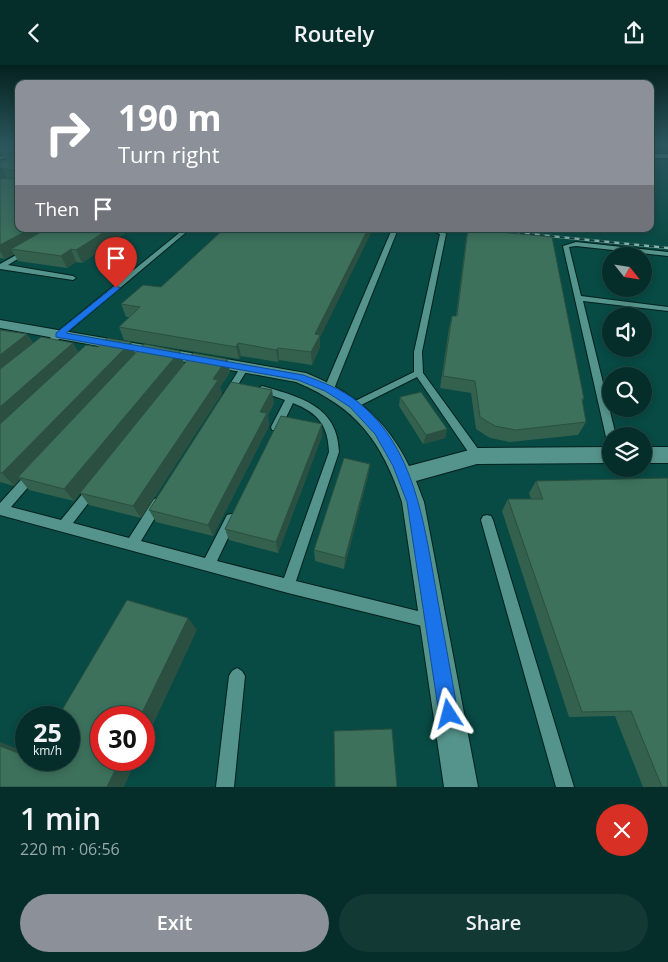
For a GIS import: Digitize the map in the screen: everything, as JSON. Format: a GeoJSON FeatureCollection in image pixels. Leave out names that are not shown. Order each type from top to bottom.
{"type":"FeatureCollection","features":[{"type":"Feature","properties":{"kind":"street"},"geometry":{"type":"LineString","coordinates":[[8,329],[59,335],[99,345],[192,362],[244,382],[300,377],[329,389],[354,405],[390,447],[404,476],[418,524],[461,787]]}},
{"type":"Feature","properties":{"kind":"street"},"geometry":{"type":"LineString","coordinates":[[404,476],[461,459],[477,457],[602,455]]}},
{"type":"Feature","properties":{"kind":"street"},"geometry":{"type":"LineString","coordinates":[[652,455],[668,455]]}},
{"type":"Feature","properties":{"kind":"lane"},"geometry":{"type":"LineString","coordinates":[[37,353],[183,232]]}},
{"type":"Feature","properties":{"kind":"lane"},"geometry":{"type":"LineString","coordinates":[[329,389],[393,232]]}},
{"type":"Feature","properties":{"kind":"lane"},"geometry":{"type":"LineString","coordinates":[[442,232],[443,234],[418,352],[420,373],[477,457]]}},
{"type":"Feature","properties":{"kind":"lane"},"geometry":{"type":"LineString","coordinates":[[609,427],[565,248],[568,245],[668,254]]}},
{"type":"Feature","properties":{"kind":"lane"},"geometry":{"type":"LineString","coordinates":[[1,266],[33,247]]}},
{"type":"Feature","properties":{"kind":"lane"},"geometry":{"type":"LineString","coordinates":[[1,266],[73,278]]}},
{"type":"Feature","properties":{"kind":"lane"},"geometry":{"type":"LineString","coordinates":[[578,298],[668,309]]}},
{"type":"Feature","properties":{"kind":"lane"},"geometry":{"type":"LineString","coordinates":[[354,405],[420,373]]}},
{"type":"Feature","properties":{"kind":"lane"},"geometry":{"type":"LineString","coordinates":[[223,402],[244,382],[304,403],[328,421],[335,443],[334,452],[288,586]]}},
{"type":"Feature","properties":{"kind":"lane"},"geometry":{"type":"LineString","coordinates":[[273,434],[290,399]]}},
{"type":"Feature","properties":{"kind":"lane"},"geometry":{"type":"LineString","coordinates":[[41,466],[0,509],[288,586],[434,622]]}},
{"type":"Feature","properties":{"kind":"lane"},"geometry":{"type":"LineString","coordinates":[[63,527],[99,481]]}},
{"type":"Feature","properties":{"kind":"lane"},"geometry":{"type":"LineString","coordinates":[[132,545],[164,494]]}},
{"type":"Feature","properties":{"kind":"lane"},"geometry":{"type":"LineString","coordinates":[[208,565],[234,513]]}},
{"type":"Feature","properties":{"kind":"lane"},"geometry":{"type":"LineString","coordinates":[[487,520],[565,787]]}},
{"type":"Feature","properties":{"kind":"lane"},"geometry":{"type":"LineString","coordinates":[[225,787],[236,676]]}},
{"type":"Feature","properties":{"kind":"shaded area"},"geometry":{"type":"Polygon","coordinates":[[[0,179],[2,179],[15,217],[15,232],[654,232],[654,179],[668,179],[668,787],[0,787],[0,179]]]}},
{"type":"Feature","properties":{"kind":"building"},"geometry":{"type":"Polygon","coordinates":[[[0,179],[15,179],[15,232],[24,232],[0,245],[0,179]]]}},
{"type":"Feature","properties":{"kind":"building"},"geometry":{"type":"Polygon","coordinates":[[[41,232],[104,232],[76,250],[71,249],[61,256],[11,249],[41,232]]]}},
{"type":"Feature","properties":{"kind":"building"},"geometry":{"type":"Polygon","coordinates":[[[221,232],[366,232],[315,334],[320,335],[311,352],[278,348],[276,350],[238,343],[236,347],[119,327],[140,307],[121,304],[143,285],[161,287],[221,232]]]}},
{"type":"Feature","properties":{"kind":"building"},"geometry":{"type":"Polygon","coordinates":[[[468,232],[500,232],[552,237],[584,399],[582,399],[586,422],[516,430],[495,426],[480,417],[475,381],[443,376],[452,316],[457,316],[468,232]]]}},
{"type":"Feature","properties":{"kind":"building"},"geometry":{"type":"Polygon","coordinates":[[[0,330],[27,334],[0,355],[0,330]]]}},
{"type":"Feature","properties":{"kind":"building"},"geometry":{"type":"Polygon","coordinates":[[[41,337],[73,343],[0,407],[0,369],[41,337]]]}},
{"type":"Feature","properties":{"kind":"building"},"geometry":{"type":"Polygon","coordinates":[[[107,338],[131,342],[0,473],[0,424],[86,345],[98,347],[107,338]]]}},
{"type":"Feature","properties":{"kind":"building"},"geometry":{"type":"Polygon","coordinates":[[[144,344],[180,351],[64,489],[18,477],[144,344]]]}},
{"type":"Feature","properties":{"kind":"building"},"geometry":{"type":"Polygon","coordinates":[[[193,353],[227,359],[213,379],[218,380],[133,506],[80,493],[193,353]]]}},
{"type":"Feature","properties":{"kind":"building"},"geometry":{"type":"Polygon","coordinates":[[[231,382],[272,390],[260,412],[267,413],[208,525],[149,510],[231,382]]]}},
{"type":"Feature","properties":{"kind":"building"},"geometry":{"type":"Polygon","coordinates":[[[421,392],[447,429],[426,435],[400,397],[421,392]]]}},
{"type":"Feature","properties":{"kind":"building"},"geometry":{"type":"Polygon","coordinates":[[[281,416],[322,424],[276,542],[225,529],[281,416]]]}},
{"type":"Feature","properties":{"kind":"building"},"geometry":{"type":"Polygon","coordinates":[[[344,458],[370,464],[345,558],[314,550],[344,458]]]}},
{"type":"Feature","properties":{"kind":"building"},"geometry":{"type":"Polygon","coordinates":[[[668,478],[668,787],[662,787],[631,711],[582,712],[508,499],[543,499],[536,481],[668,478]]]}},
{"type":"Feature","properties":{"kind":"building"},"geometry":{"type":"Polygon","coordinates":[[[127,600],[188,618],[145,706],[90,706],[90,771],[115,771],[107,787],[0,787],[0,746],[15,752],[15,771],[80,771],[80,706],[64,706],[127,600]]]}},
{"type":"Feature","properties":{"kind":"building"},"geometry":{"type":"Polygon","coordinates":[[[392,729],[397,787],[335,787],[334,731],[392,729]]]}},
{"type":"Feature","properties":{"kind":"railway"},"geometry":{"type":"LineString","coordinates":[[510,232],[668,248]]}},
{"type":"Feature","properties":{"kind":"route"},"geometry":{"type":"LineString","coordinates":[[116,288],[59,335],[300,377],[342,396],[367,417],[379,431],[399,465],[413,502],[449,714]]}}]}
